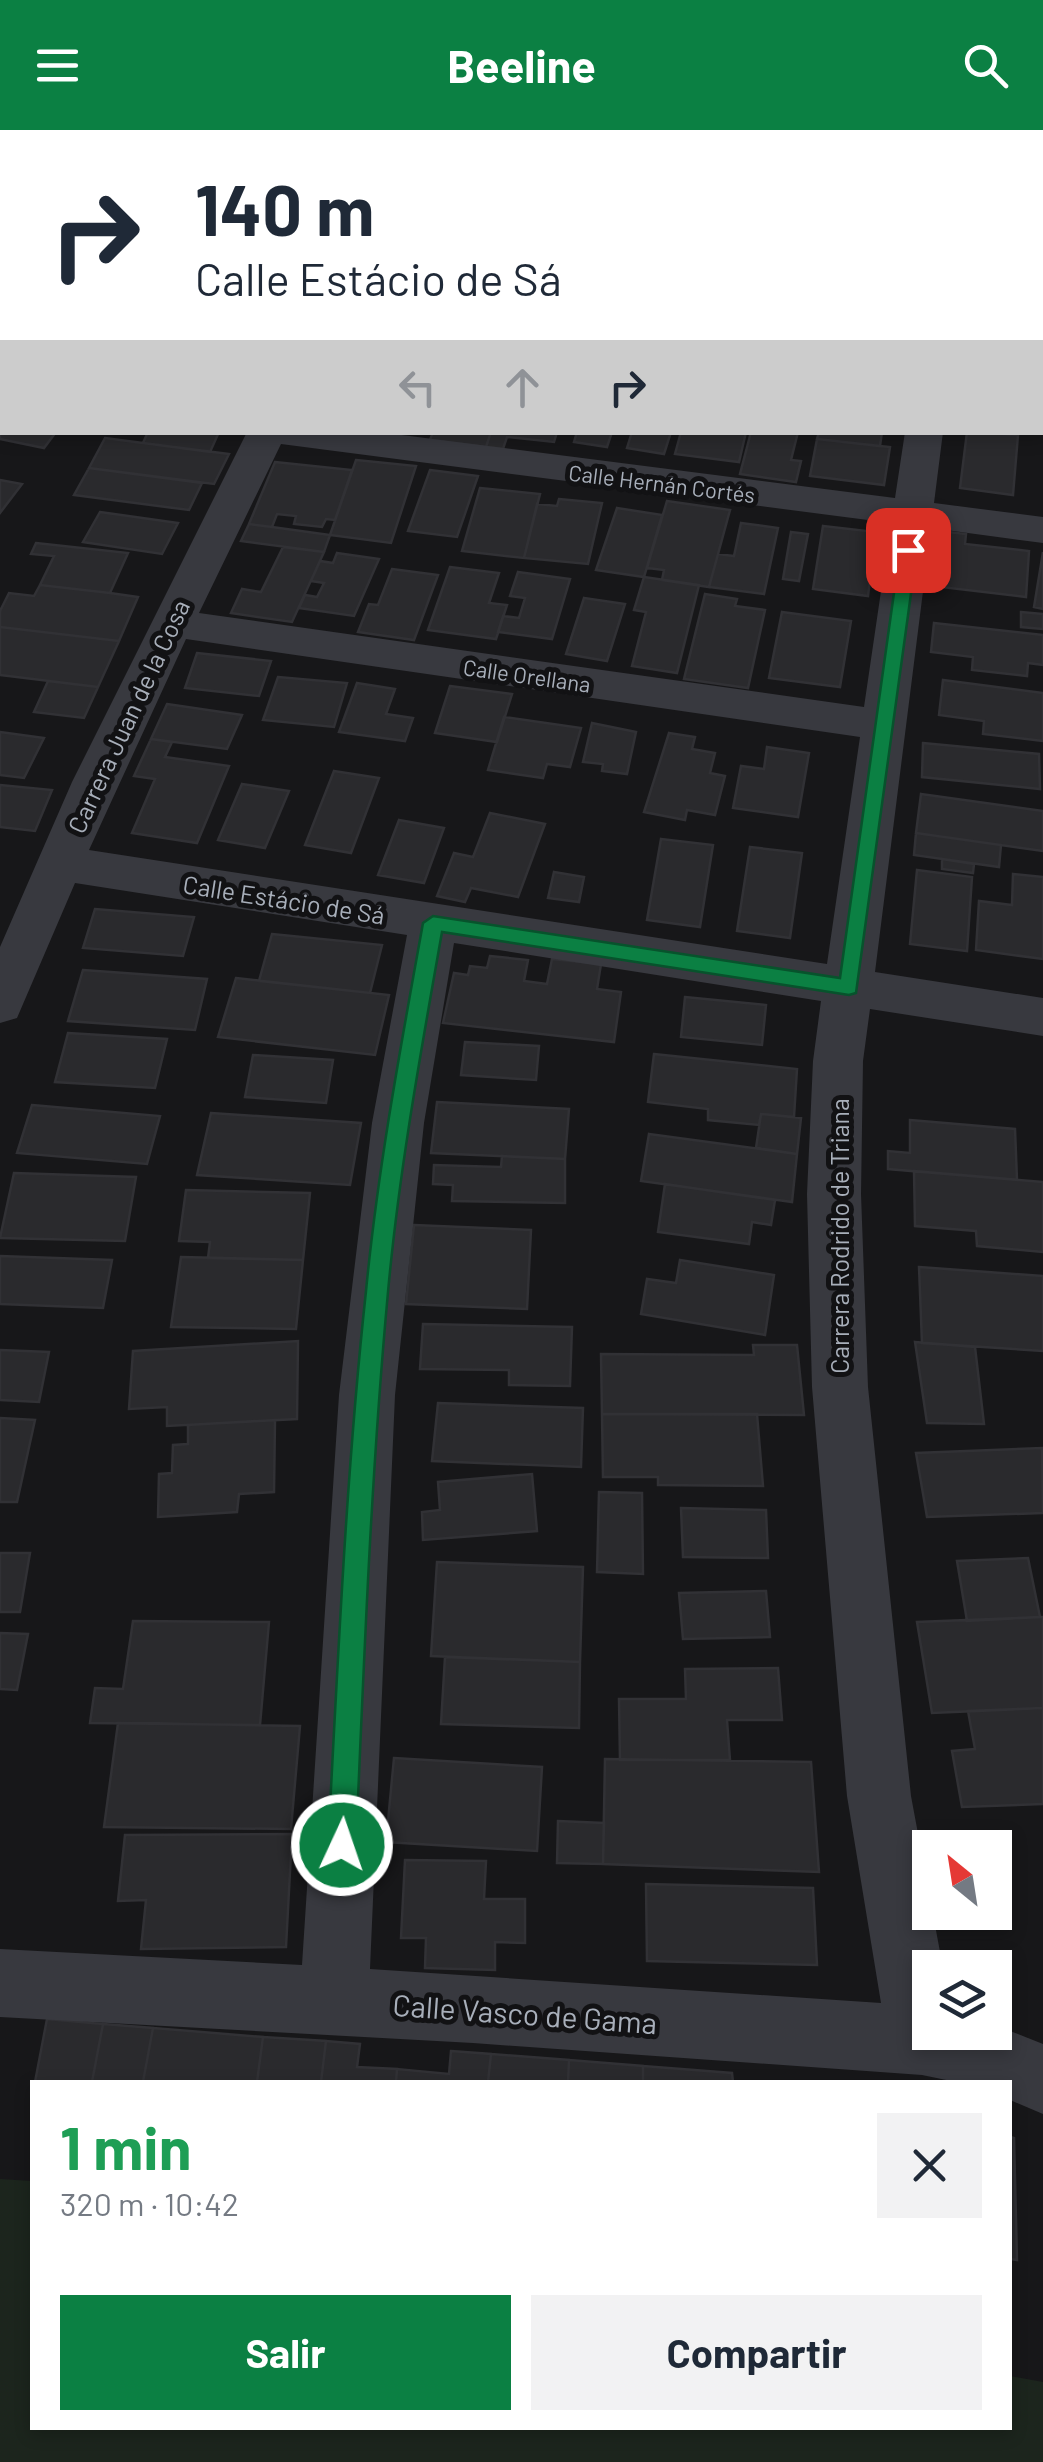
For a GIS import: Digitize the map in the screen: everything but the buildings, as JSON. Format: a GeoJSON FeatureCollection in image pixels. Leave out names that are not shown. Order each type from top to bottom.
{"type":"FeatureCollection","features":[{"type":"Feature","properties":{"kind":"street","name":"Carrera Juan de la Cosa"},"geometry":{"type":"LineString","coordinates":[[0,1004],[59,863],[170,624],[265,435]]}},
{"type":"Feature","properties":{"kind":"street","name":"Calle Hernán Cortés"},"geometry":{"type":"LineString","coordinates":[[305,435],[1043,530]]}},
{"type":"Feature","properties":{"kind":"street","name":"Carrera Rodrido de Triana"},"geometry":{"type":"LineString","coordinates":[[912,1983],[879,1796],[840,1387],[834,1194],[838,1062],[924,435]]}},
{"type":"Feature","properties":{"kind":"street","name":"Calle Orellana"},"geometry":{"type":"LineString","coordinates":[[170,624],[884,726]]}},
{"type":"Feature","properties":{"kind":"street","name":"Calle Estácio de Sá"},"geometry":{"type":"LineString","coordinates":[[59,863],[1043,1017]]}},
{"type":"Feature","properties":{"kind":"street"},"geometry":{"type":"LineString","coordinates":[[334,2002],[369,1377],[398,1123],[433,923]]}},
{"type":"Feature","properties":{"kind":"street","name":"Calle Vasco de Gama"},"geometry":{"type":"LineString","coordinates":[[0,1983],[912,2039]]}},
{"type":"Feature","properties":{"kind":"street","name":"Calle Vasco de Gama"},"geometry":{"type":"LineString","coordinates":[[965,2050],[1043,2078]]}},
{"type":"Feature","properties":{"kind":"shaded area"},"geometry":{"type":"Polygon","coordinates":[[[0,2179],[30,2181],[30,2430],[1012,2430],[1012,2376],[1043,2382],[1043,2462],[0,2462],[0,2179]]]}},
{"type":"Feature","properties":{"kind":"route"},"geometry":{"type":"LineString","coordinates":[[342,1845],[357,1532],[377,1290],[398,1123],[433,923],[849,987],[908,550]]}}]}
